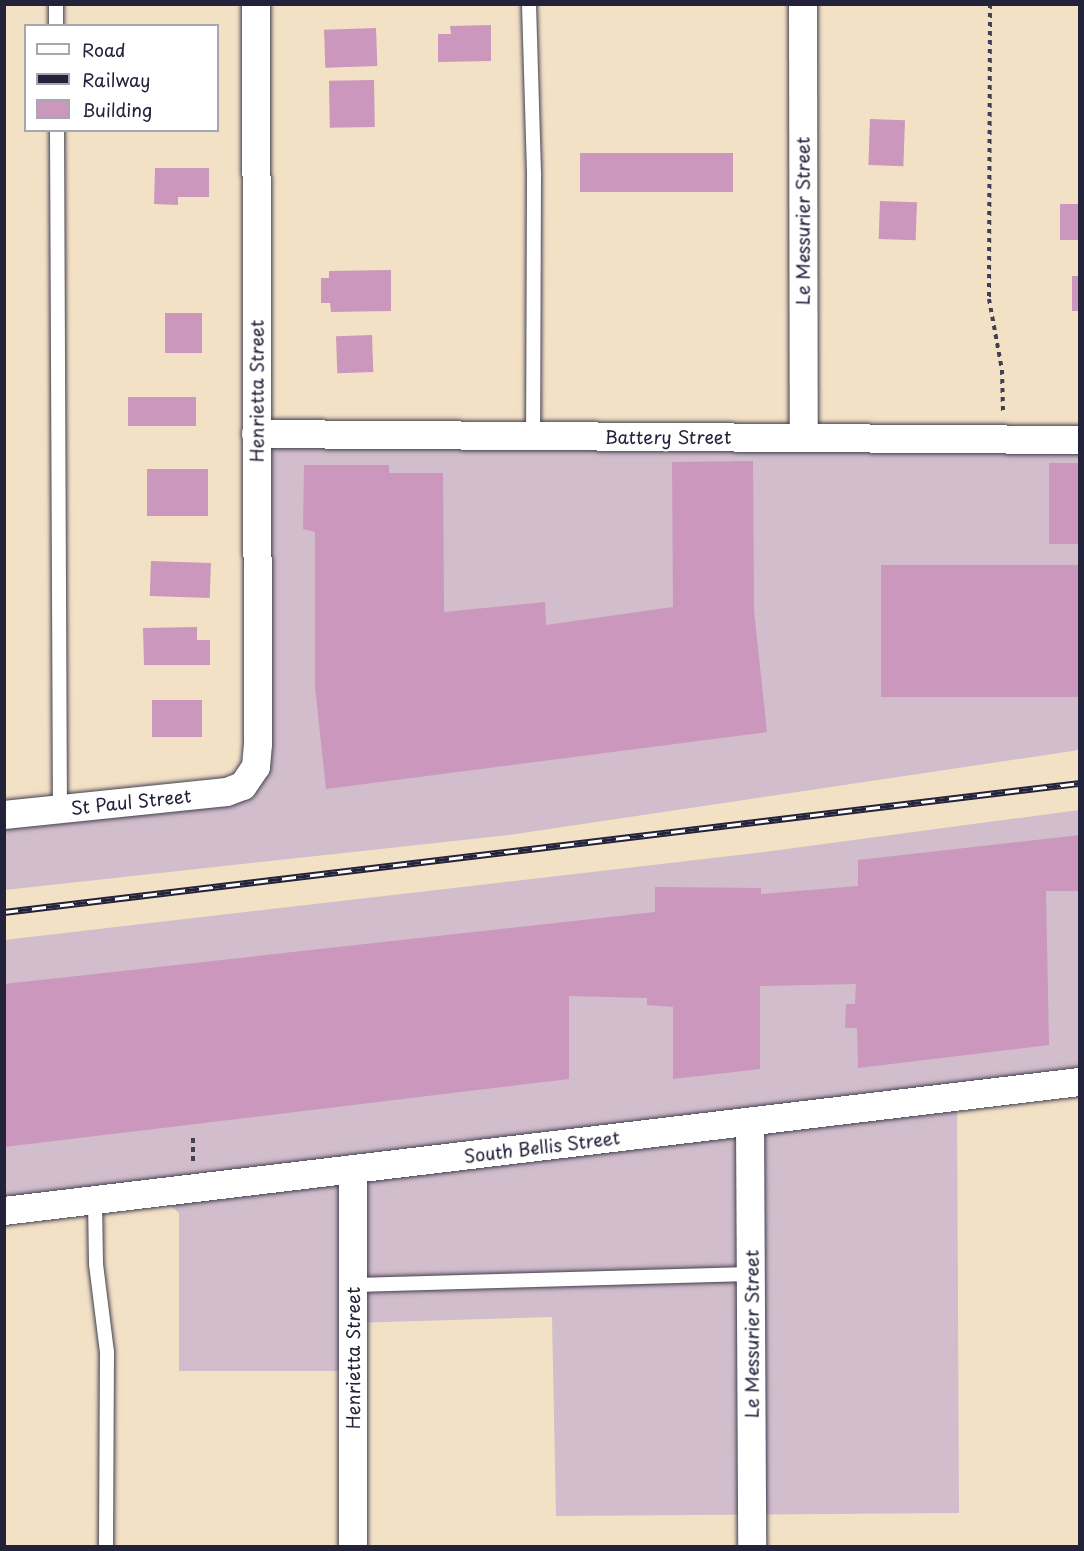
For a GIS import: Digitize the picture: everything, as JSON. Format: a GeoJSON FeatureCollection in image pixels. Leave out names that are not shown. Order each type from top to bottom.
{"type":"FeatureCollection","features":[{"type":"Feature","properties":{"kind":"street","name":"Henrietta Street"},"geometry":{"type":"LineString","coordinates":[[252,776],[257,761],[258,744],[256,4]]}},
{"type":"Feature","properties":{"kind":"street","name":"Le Messurier Street"},"geometry":{"type":"LineString","coordinates":[[803,4],[804,437]]}},
{"type":"Feature","properties":{"kind":"street","name":"Battery Street"},"geometry":{"type":"LineString","coordinates":[[256,434],[1080,440]]}},
{"type":"Feature","properties":{"kind":"street","name":"St Paul Street"},"geometry":{"type":"LineString","coordinates":[[4,815],[227,792],[239,788],[252,776]]}},
{"type":"Feature","properties":{"kind":"street","name":"South Bellis Street"},"geometry":{"type":"LineString","coordinates":[[4,1211],[1080,1082]]}},
{"type":"Feature","properties":{"kind":"street","name":"Le Messurier Street"},"geometry":{"type":"LineString","coordinates":[[750,1122],[752,1546]]}},
{"type":"Feature","properties":{"kind":"street","name":"Henrietta Street"},"geometry":{"type":"LineString","coordinates":[[353,1169],[353,1546]]}},
{"type":"Feature","properties":{"kind":"lane"},"geometry":{"type":"LineString","coordinates":[[56,4],[56,24]]}},
{"type":"Feature","properties":{"kind":"lane"},"geometry":{"type":"LineString","coordinates":[[529,4],[534,176],[533,436]]}},
{"type":"Feature","properties":{"kind":"lane"},"geometry":{"type":"LineString","coordinates":[[57,132],[60,810]]}},
{"type":"Feature","properties":{"kind":"lane"},"geometry":{"type":"LineString","coordinates":[[95,1200],[96,1264],[107,1352],[106,1546]]}},
{"type":"Feature","properties":{"kind":"lane"},"geometry":{"type":"LineString","coordinates":[[353,1285],[752,1274]]}},
{"type":"Feature","properties":{"kind":"path"},"geometry":{"type":"LineString","coordinates":[[990,4],[989,299],[1002,370],[1002,439]]}},
{"type":"Feature","properties":{"kind":"path"},"geometry":{"type":"LineString","coordinates":[[193,1134],[193,1160]]}},
{"type":"Feature","properties":{"kind":"shaded area"},"geometry":{"type":"Polygon","coordinates":[[[256,434],[1079,440],[1079,750],[509,835],[5,890],[5,815],[243,786],[256,434]]]}},
{"type":"Feature","properties":{"kind":"shaded area"},"geometry":{"type":"Polygon","coordinates":[[[1079,810],[1079,1082],[957,1097],[959,1513],[556,1516],[552,1317],[353,1323],[353,1371],[179,1371],[179,1213],[157,1193],[5,1211],[4,940],[756,853],[1079,810]]]}},
{"type":"Feature","properties":{"kind":"building"},"geometry":{"type":"Polygon","coordinates":[[[491,25],[491,61],[438,62],[438,34],[451,34],[450,26],[491,25]]]}},
{"type":"Feature","properties":{"kind":"building"},"geometry":{"type":"Polygon","coordinates":[[[376,28],[377,66],[325,68],[324,30],[376,28]]]}},
{"type":"Feature","properties":{"kind":"building"},"geometry":{"type":"Polygon","coordinates":[[[374,80],[375,127],[330,128],[329,81],[374,80]]]}},
{"type":"Feature","properties":{"kind":"building"},"geometry":{"type":"Polygon","coordinates":[[[870,119],[905,120],[903,166],[868,165],[870,119]]]}},
{"type":"Feature","properties":{"kind":"building"},"geometry":{"type":"Polygon","coordinates":[[[580,153],[733,153],[733,192],[580,192],[580,153]]]}},
{"type":"Feature","properties":{"kind":"building"},"geometry":{"type":"Polygon","coordinates":[[[155,168],[209,168],[209,197],[178,197],[178,205],[154,204],[155,168]]]}},
{"type":"Feature","properties":{"kind":"building"},"geometry":{"type":"Polygon","coordinates":[[[880,201],[917,202],[916,240],[879,239],[880,201]]]}},
{"type":"Feature","properties":{"kind":"building"},"geometry":{"type":"Polygon","coordinates":[[[1060,204],[1080,204],[1080,240],[1060,240],[1060,204]]]}},
{"type":"Feature","properties":{"kind":"building"},"geometry":{"type":"Polygon","coordinates":[[[391,270],[391,311],[331,312],[330,303],[321,303],[321,278],[329,278],[329,271],[391,270]]]}},
{"type":"Feature","properties":{"kind":"building"},"geometry":{"type":"Polygon","coordinates":[[[1072,276],[1080,276],[1080,311],[1072,311],[1072,276]]]}},
{"type":"Feature","properties":{"kind":"building"},"geometry":{"type":"Polygon","coordinates":[[[165,313],[202,313],[202,353],[165,353],[165,313]]]}},
{"type":"Feature","properties":{"kind":"building"},"geometry":{"type":"Polygon","coordinates":[[[372,335],[373,372],[337,373],[336,336],[372,335]]]}},
{"type":"Feature","properties":{"kind":"building"},"geometry":{"type":"Polygon","coordinates":[[[128,397],[196,397],[196,426],[128,426],[128,397]]]}},
{"type":"Feature","properties":{"kind":"building"},"geometry":{"type":"Polygon","coordinates":[[[753,461],[754,611],[767,732],[326,789],[315,687],[315,532],[303,529],[304,465],[389,465],[389,473],[443,473],[444,612],[545,602],[546,625],[673,607],[672,462],[753,461]]]}},
{"type":"Feature","properties":{"kind":"building"},"geometry":{"type":"Polygon","coordinates":[[[1049,463],[1080,463],[1080,544],[1049,544],[1049,463]]]}},
{"type":"Feature","properties":{"kind":"building"},"geometry":{"type":"Polygon","coordinates":[[[147,469],[208,469],[208,516],[147,516],[147,469]]]}},
{"type":"Feature","properties":{"kind":"building"},"geometry":{"type":"Polygon","coordinates":[[[151,561],[211,563],[210,598],[150,596],[151,561]]]}},
{"type":"Feature","properties":{"kind":"building"},"geometry":{"type":"Polygon","coordinates":[[[881,565],[1080,565],[1080,697],[881,697],[881,565]]]}},
{"type":"Feature","properties":{"kind":"building"},"geometry":{"type":"Polygon","coordinates":[[[197,627],[197,640],[210,640],[210,665],[144,665],[143,628],[197,627]]]}},
{"type":"Feature","properties":{"kind":"building"},"geometry":{"type":"Polygon","coordinates":[[[152,700],[202,700],[202,737],[152,737],[152,700]]]}},
{"type":"Feature","properties":{"kind":"building"},"geometry":{"type":"Polygon","coordinates":[[[1080,835],[1080,891],[1046,891],[1049,1045],[858,1068],[857,1028],[845,1028],[846,1004],[855,1004],[856,984],[760,986],[760,1069],[673,1079],[673,1007],[647,1005],[647,998],[569,996],[569,1079],[4,1147],[4,984],[655,912],[655,887],[761,888],[761,894],[858,886],[858,860],[1080,835]]]}},
{"type":"Feature","properties":{"kind":"railway"},"geometry":{"type":"LineString","coordinates":[[4,912],[1080,783]]}}]}
